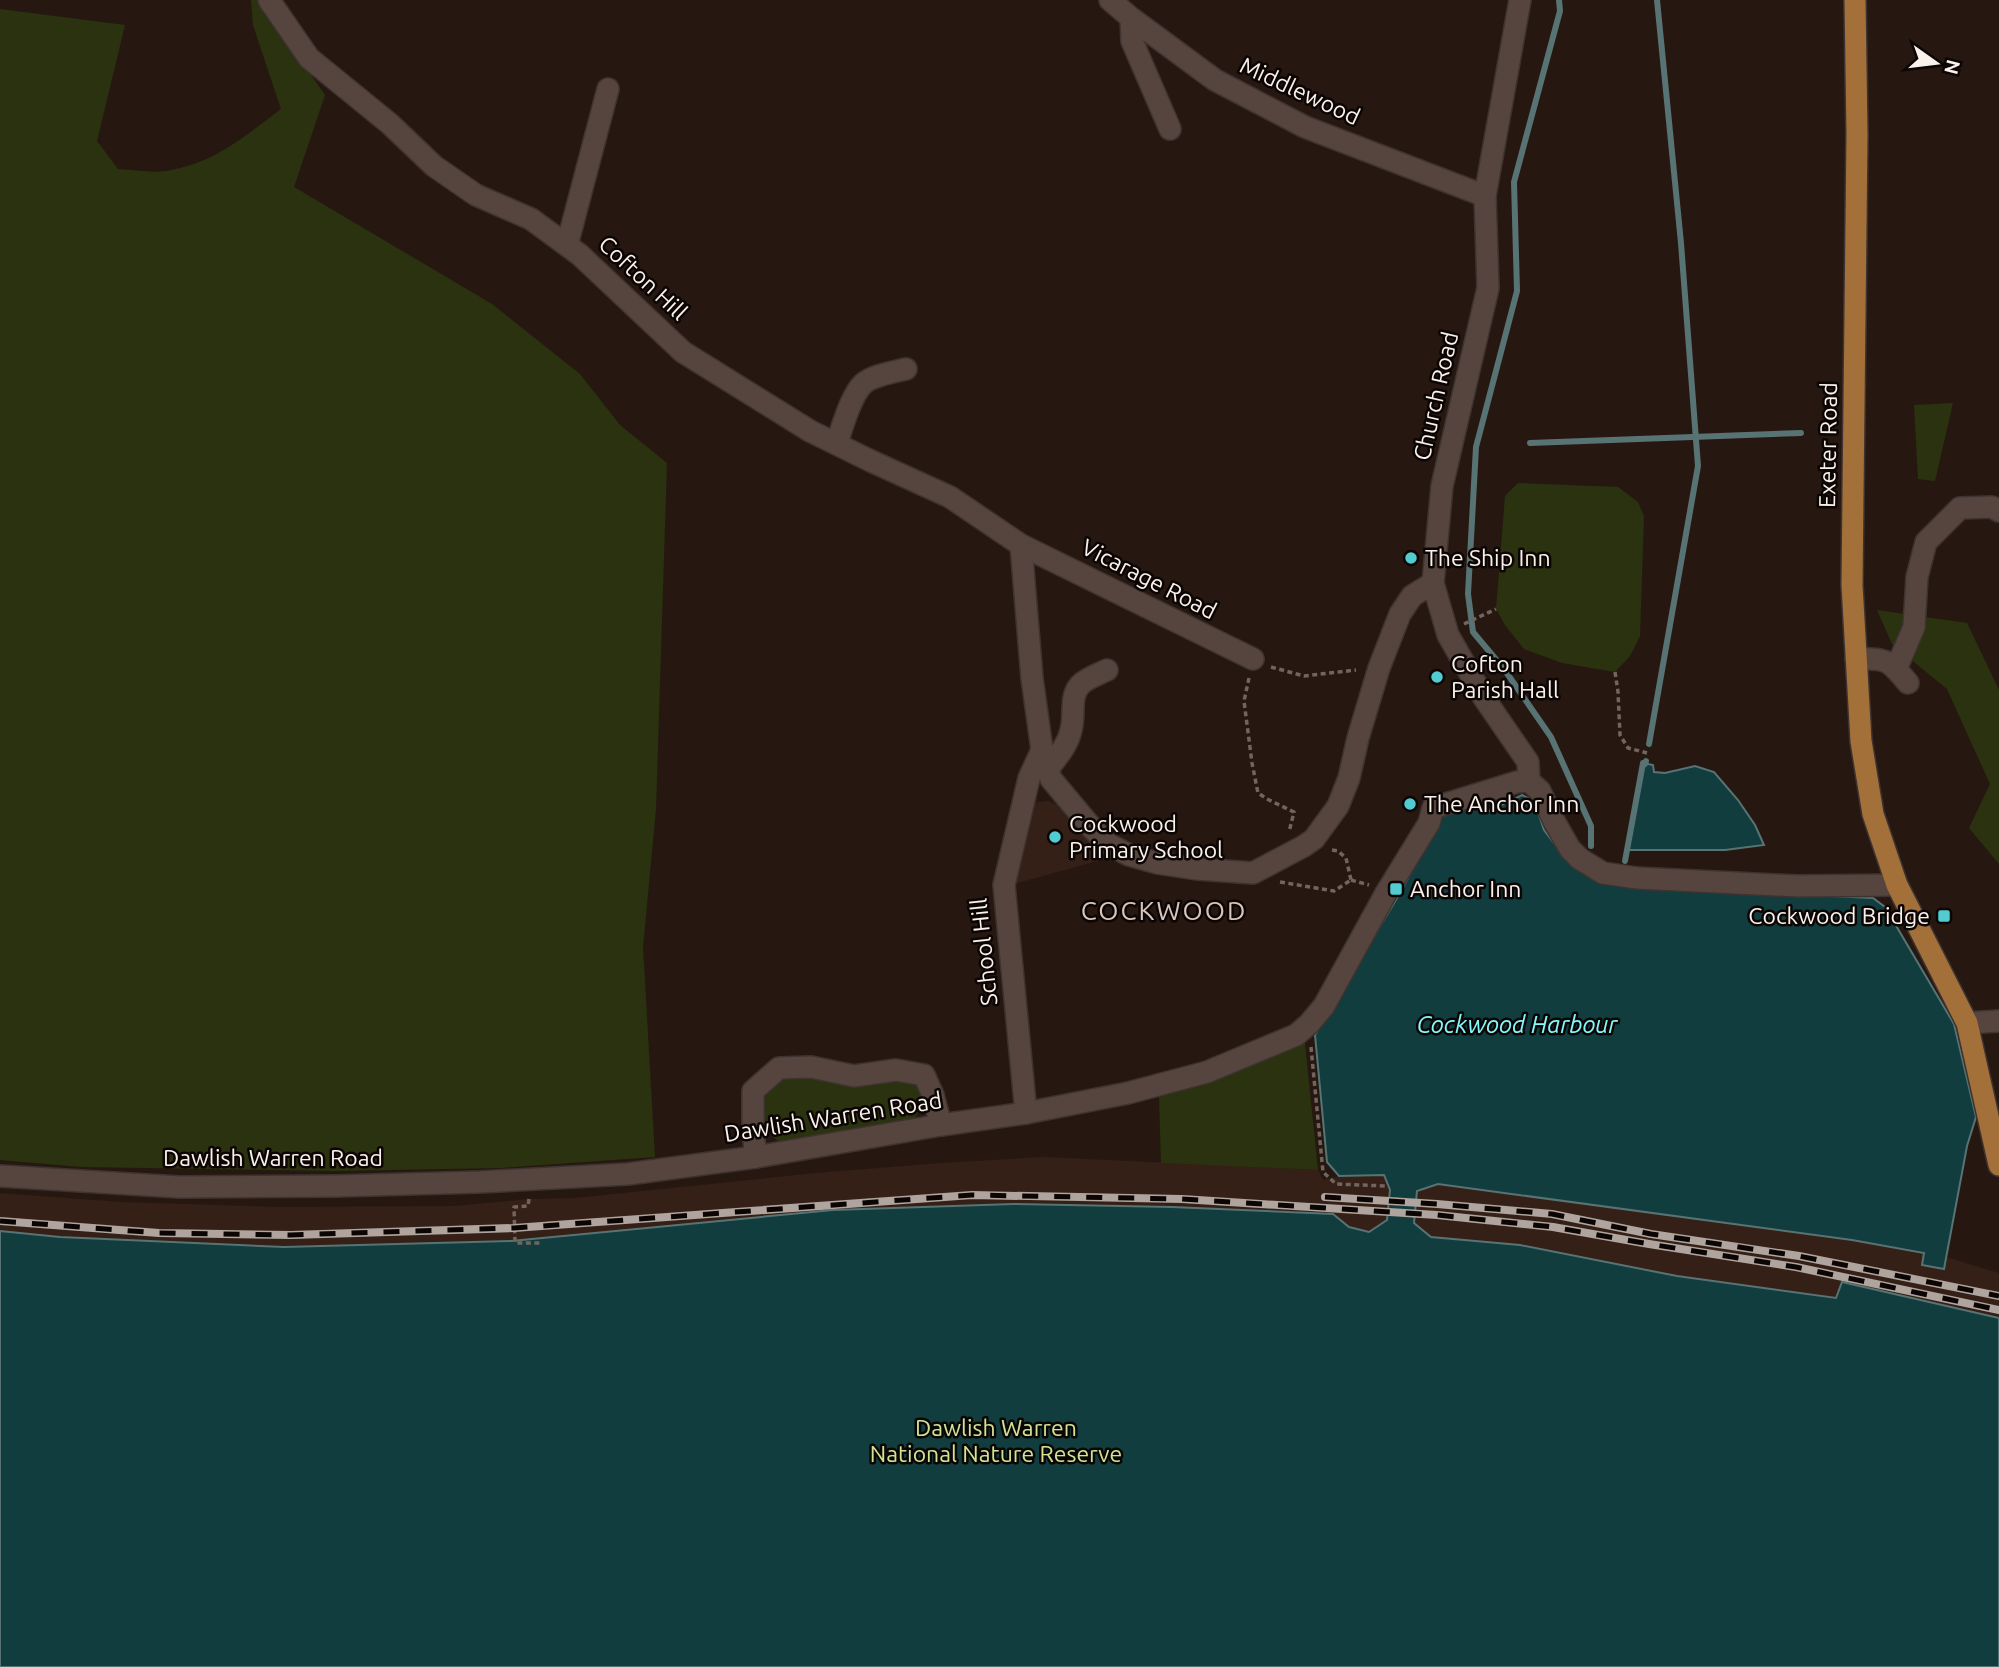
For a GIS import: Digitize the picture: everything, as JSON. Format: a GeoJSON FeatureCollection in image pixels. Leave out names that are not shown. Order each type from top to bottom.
{"type":"FeatureCollection","features":[{"type":"Feature","properties":{"kind":"main road","name":"Exeter Road"},"geometry":{"type":"LineString","coordinates":[[1855,0],[1857,134],[1852,585],[1861,741],[1873,814],[1897,885],[1967,1023],[1999,1165]]}},
{"type":"Feature","properties":{"kind":"street","name":"Cofton Hill"},"geometry":{"type":"LineString","coordinates":[[269,0],[309,58],[390,124],[434,166],[476,195],[531,219],[580,255],[683,352],[810,430],[950,497],[1021,544]]}},
{"type":"Feature","properties":{"kind":"street","name":"Middlewood"},"geometry":{"type":"LineString","coordinates":[[1110,0],[1216,80],[1305,127],[1485,196]]}},
{"type":"Feature","properties":{"kind":"street","name":"Church Road"},"geometry":{"type":"LineString","coordinates":[[1520,0],[1485,196],[1488,288],[1442,486],[1433,583],[1448,635],[1484,698],[1528,762],[1530,781],[1541,791],[1570,849],[1580,859],[1604,873],[1637,878],[1797,886],[1897,885]]}},
{"type":"Feature","properties":{"kind":"street"},"geometry":{"type":"LineString","coordinates":[[1131,18],[1132,41],[1170,130]]}},
{"type":"Feature","properties":{"kind":"street"},"geometry":{"type":"LineString","coordinates":[[567,246],[608,89]]}},
{"type":"Feature","properties":{"kind":"street"},"geometry":{"type":"LineString","coordinates":[[837,444],[851,402],[863,384],[906,369]]}},
{"type":"Feature","properties":{"kind":"street"},"geometry":{"type":"LineString","coordinates":[[1856,659],[1879,658],[1888,662],[1902,676],[1913,627],[1917,577],[1926,542],[1960,508],[1992,507],[1999,511]]}},
{"type":"Feature","properties":{"kind":"street"},"geometry":{"type":"LineString","coordinates":[[1021,544],[1032,678],[1045,759],[1051,779],[1108,844],[1129,855],[1157,863],[1196,869],[1252,873],[1314,839],[1338,806],[1349,778],[1358,738],[1399,614],[1412,596],[1433,583]]}},
{"type":"Feature","properties":{"kind":"street","name":"Vicarage Road"},"geometry":{"type":"LineString","coordinates":[[1021,544],[1253,659]]}},
{"type":"Feature","properties":{"kind":"street","name":"School Hill"},"geometry":{"type":"LineString","coordinates":[[1026,1113],[1004,885],[1029,778],[1045,759],[1070,737],[1073,726],[1073,696],[1077,687],[1107,670]]}},
{"type":"Feature","properties":{"kind":"street","name":"Dawlish Warren Road"},"geometry":{"type":"LineString","coordinates":[[0,1176],[179,1187],[337,1186],[628,1174],[756,1157],[1026,1113],[1128,1093],[1207,1072],[1296,1035],[1324,1006],[1386,893],[1429,823],[1433,808],[1517,782],[1530,781]]}},
{"type":"Feature","properties":{"kind":"street"},"geometry":{"type":"LineString","coordinates":[[1967,1023],[1999,1021]]}},
{"type":"Feature","properties":{"kind":"street"},"geometry":{"type":"LineString","coordinates":[[756,1157],[753,1091],[779,1068],[811,1067],[853,1076],[896,1070],[924,1075],[941,1125]]}},
{"type":"Feature","properties":{"kind":"path"},"geometry":{"type":"LineString","coordinates":[[1462,625],[1496,609]]}},
{"type":"Feature","properties":{"kind":"path"},"geometry":{"type":"LineString","coordinates":[[1304,846],[1290,841],[1289,832],[1294,812],[1258,793],[1244,701],[1253,659],[1277,670],[1304,676],[1380,668]]}},
{"type":"Feature","properties":{"kind":"path"},"geometry":{"type":"LineString","coordinates":[[1615,672],[1620,735],[1628,748],[1647,753]]}},
{"type":"Feature","properties":{"kind":"path"},"geometry":{"type":"LineString","coordinates":[[1278,881],[1334,891],[1351,880],[1346,858],[1338,851],[1330,849]]}},
{"type":"Feature","properties":{"kind":"path"},"geometry":{"type":"LineString","coordinates":[[1309,1024],[1323,1172],[1336,1184],[1386,1186]]}},
{"type":"Feature","properties":{"kind":"path"},"geometry":{"type":"LineString","coordinates":[[528,1206],[514,1207],[515,1243],[540,1243]]}},
{"type":"Feature","properties":{"kind":"shaded area","name":"Cockwood Primary School"},"geometry":{"type":"Polygon","coordinates":[[[1048,801],[1058,805],[1109,858],[1010,885],[1029,803],[1048,801]]]}},
{"type":"Feature","properties":{"kind":"shaded area"},"geometry":{"type":"Polygon","coordinates":[[[1043,1157],[1318,1170],[1323,1180],[1339,1176],[1385,1175],[1390,1190],[1387,1220],[1369,1232],[1349,1227],[1332,1214],[1013,1204],[833,1210],[511,1241],[284,1247],[60,1237],[0,1231],[0,1193],[121,1202],[278,1207],[455,1206],[575,1198],[816,1173],[1043,1157]]]}},
{"type":"Feature","properties":{"kind":"shaded area"},"geometry":{"type":"Polygon","coordinates":[[[1437,1184],[1852,1240],[1925,1253],[1923,1265],[1944,1269],[1946,1257],[1999,1273],[1999,1318],[1842,1282],[1837,1298],[1677,1276],[1520,1245],[1430,1237],[1414,1223],[1417,1191],[1437,1184]]]}},
{"type":"Feature","properties":{"kind":"green space"},"geometry":{"type":"Polygon","coordinates":[[[251,0],[259,0],[325,95],[294,187],[492,304],[580,374],[620,425],[667,463],[656,809],[643,947],[655,1157],[501,1168],[335,1171],[81,1167],[0,1160],[0,9],[125,25],[97,141],[118,169],[161,172],[200,162],[228,148],[281,109],[253,25],[251,0]]]}},
{"type":"Feature","properties":{"kind":"green space"},"geometry":{"type":"Polygon","coordinates":[[[1953,403],[1935,481],[1918,479],[1914,405],[1953,403]]]}},
{"type":"Feature","properties":{"kind":"green space"},"geometry":{"type":"Polygon","coordinates":[[[1518,483],[1618,487],[1638,502],[1644,516],[1640,636],[1630,656],[1615,672],[1562,663],[1524,649],[1496,609],[1505,496],[1518,483]]]}},
{"type":"Feature","properties":{"kind":"green space"},"geometry":{"type":"Polygon","coordinates":[[[1877,610],[1967,623],[1999,690],[1999,864],[1969,828],[1990,784],[1947,689],[1892,644],[1877,610]]]}},
{"type":"Feature","properties":{"kind":"green space"},"geometry":{"type":"Polygon","coordinates":[[[1304,1034],[1318,1170],[1161,1163],[1159,1096],[1304,1034]]]}},
{"type":"Feature","properties":{"kind":"green space"},"geometry":{"type":"Polygon","coordinates":[[[783,1076],[902,1080],[921,1085],[922,1105],[912,1122],[780,1142],[766,1127],[762,1106],[766,1092],[783,1076]]]}},
{"type":"Feature","properties":{"kind":"water"},"geometry":{"type":"Polygon","coordinates":[[[1643,763],[1653,765],[1654,772],[1665,773],[1695,766],[1714,772],[1738,800],[1755,825],[1764,845],[1725,850],[1627,850],[1643,763]]]}},
{"type":"Feature","properties":{"kind":"water","name":"Cockwood Harbour"},"geometry":{"type":"Polygon","coordinates":[[[1522,795],[1530,799],[1544,830],[1560,851],[1633,887],[1873,898],[1885,907],[1954,1024],[1976,1117],[1967,1146],[1944,1269],[1922,1265],[1924,1253],[1852,1240],[1438,1184],[1417,1191],[1414,1223],[1431,1237],[1520,1245],[1677,1276],[1836,1298],[1842,1282],[1999,1318],[1999,1667],[0,1667],[0,1231],[60,1237],[284,1247],[511,1241],[833,1210],[1013,1204],[1333,1214],[1349,1227],[1369,1232],[1387,1220],[1390,1190],[1384,1175],[1339,1176],[1327,1162],[1315,1035],[1400,893],[1442,815],[1483,799],[1487,812],[1522,795]]]}},
{"type":"Feature","properties":{"kind":"waterway"},"geometry":{"type":"LineString","coordinates":[[1559,0],[1560,11],[1514,182],[1517,291],[1476,447],[1468,594],[1473,632],[1504,669],[1551,737],[1591,826],[1591,846]]}},
{"type":"Feature","properties":{"kind":"waterway"},"geometry":{"type":"LineString","coordinates":[[1649,744],[1698,466],[1681,243],[1657,0]]}},
{"type":"Feature","properties":{"kind":"waterway"},"geometry":{"type":"LineString","coordinates":[[1530,443],[1801,433]]}},
{"type":"Feature","properties":{"kind":"waterway"},"geometry":{"type":"LineString","coordinates":[[1625,861],[1643,763],[1646,761]]}},
{"type":"Feature","properties":{"kind":"railway"},"geometry":{"type":"LineString","coordinates":[[0,1221],[159,1233],[291,1235],[514,1228],[972,1195],[1182,1199],[1437,1215],[1553,1227],[1796,1267],[1999,1310]]}},
{"type":"Feature","properties":{"kind":"railway"},"geometry":{"type":"LineString","coordinates":[[1325,1197],[1552,1214],[1651,1234],[1799,1256],[1999,1296]]}},
{"type":"Feature","properties":{"kind":"place","name":"The Ship Inn"},"geometry":{"type":"Point","coordinates":[1411,558]}},
{"type":"Feature","properties":{"kind":"place","name":"Cofton Parish Hall"},"geometry":{"type":"Point","coordinates":[1437,677]}},
{"type":"Feature","properties":{"kind":"place","name":"The Anchor Inn"},"geometry":{"type":"Point","coordinates":[1410,804]}},
{"type":"Feature","properties":{"kind":"place","name":"Cockwood Primary School"},"geometry":{"type":"Point","coordinates":[1055,837]}},
{"type":"Feature","properties":{"kind":"place","name":"Anchor Inn"},"geometry":{"type":"Point","coordinates":[1396,889]}},
{"type":"Feature","properties":{"kind":"place","name":"Cockwood Bridge"},"geometry":{"type":"Point","coordinates":[1944,916]}},
{"type":"Feature","properties":{"kind":"district","name":"COCKWOOD"},"geometry":{"type":"Point","coordinates":[1164,911]}},
{"type":"Feature","properties":{"kind":"park label","name":"Dawlish Warren National Nature Reserve"},"geometry":{"type":"Point","coordinates":[996,1441]}}]}
